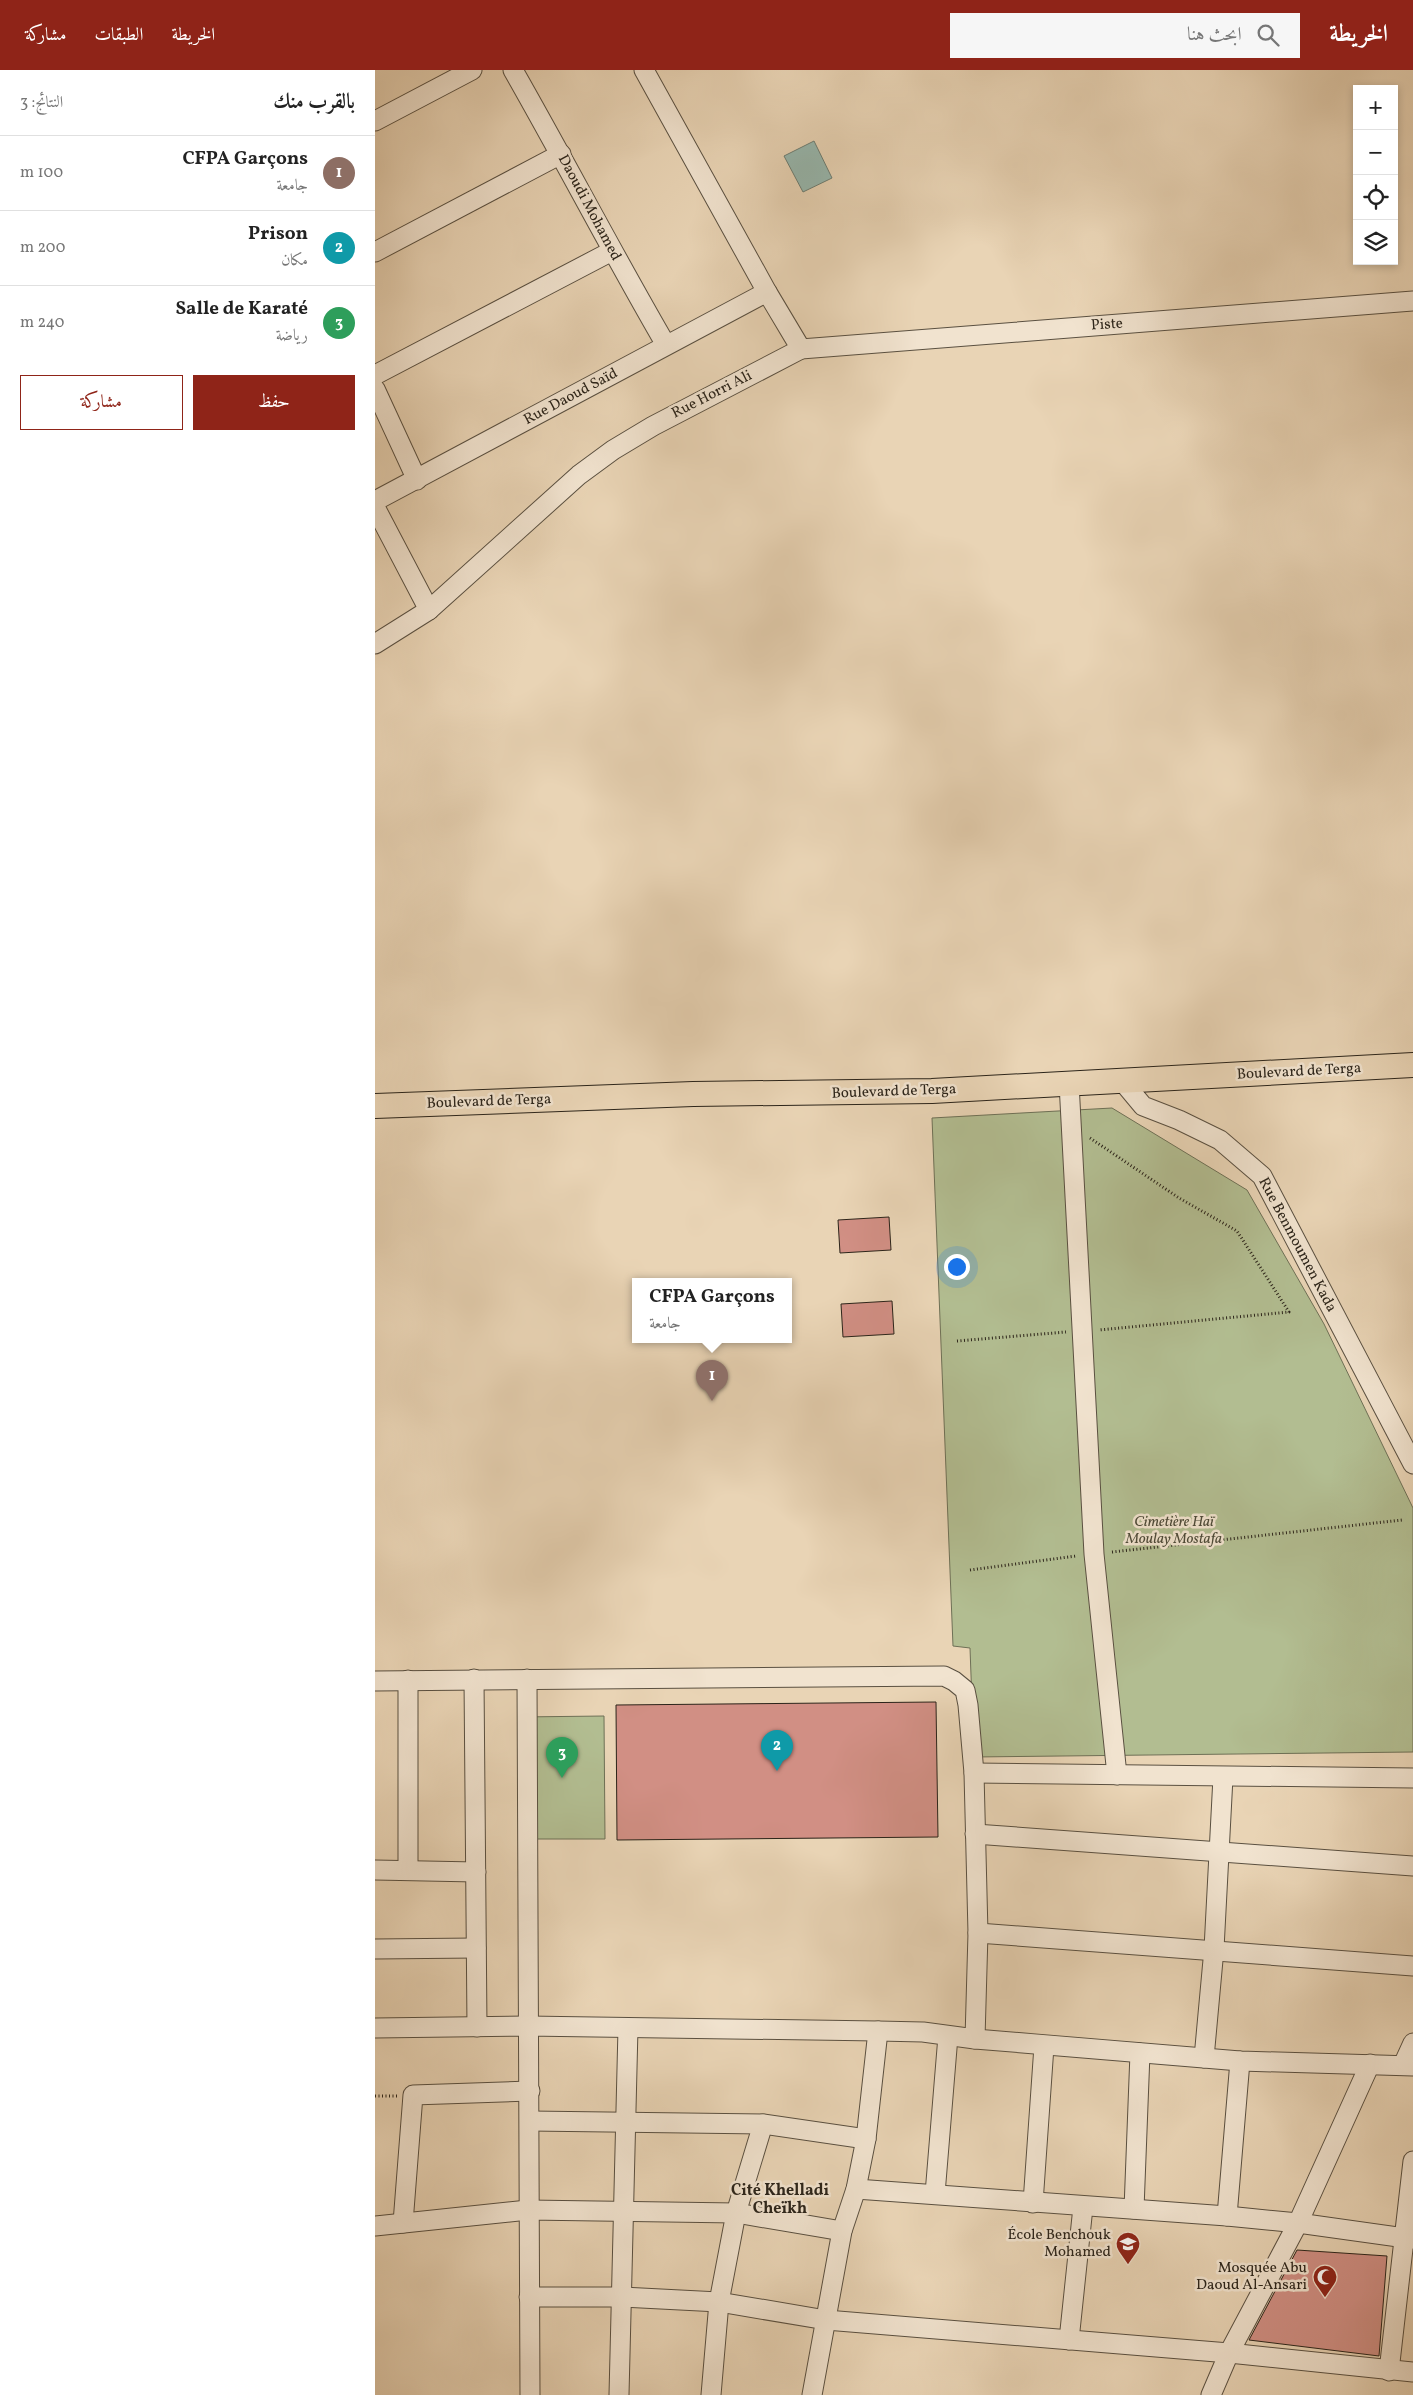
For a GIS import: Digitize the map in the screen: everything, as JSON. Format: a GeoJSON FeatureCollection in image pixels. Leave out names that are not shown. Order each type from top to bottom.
{"type":"FeatureCollection","features":[{"type":"Feature","properties":{"kind":"main road","name":"Boulevard de Terga"},"geometry":{"type":"LineString","coordinates":[[375,1106],[693,1094],[922,1091],[1123,1082],[1413,1065]]}},
{"type":"Feature","properties":{"kind":"street"},"geometry":{"type":"LineString","coordinates":[[375,121],[472,70]]}},
{"type":"Feature","properties":{"kind":"street","name":"Daoudi Mohamed"},"geometry":{"type":"LineString","coordinates":[[513,70],[561,154],[612,252],[666,345]]}},
{"type":"Feature","properties":{"kind":"street"},"geometry":{"type":"LineString","coordinates":[[644,70],[767,292],[801,349]]}},
{"type":"Feature","properties":{"kind":"street"},"geometry":{"type":"LineString","coordinates":[[375,252],[561,154]]}},
{"type":"Feature","properties":{"kind":"street"},"geometry":{"type":"LineString","coordinates":[[375,375],[612,252]]}},
{"type":"Feature","properties":{"kind":"street","name":"Rue Daoud Saïd"},"geometry":{"type":"LineString","coordinates":[[375,501],[767,292]]}},
{"type":"Feature","properties":{"kind":"street","name":"Piste"},"geometry":{"type":"LineString","coordinates":[[801,349],[1413,301]]}},
{"type":"Feature","properties":{"kind":"street","name":"Rue Horri Ali"},"geometry":{"type":"LineString","coordinates":[[375,644],[429,610],[579,475],[613,450],[653,426],[801,349]]}},
{"type":"Feature","properties":{"kind":"street"},"geometry":{"type":"LineString","coordinates":[[375,389],[417,480]]}},
{"type":"Feature","properties":{"kind":"street"},"geometry":{"type":"LineString","coordinates":[[375,507],[429,610]]}},
{"type":"Feature","properties":{"kind":"street","name":"Rue Benmoumen Kada"},"geometry":{"type":"LineString","coordinates":[[1123,1082],[1143,1106],[1179,1120],[1220,1140],[1262,1176],[1413,1464]]}},
{"type":"Feature","properties":{"kind":"street"},"geometry":{"type":"LineString","coordinates":[[1069,1083],[1094,1554],[1117,1775]]}},
{"type":"Feature","properties":{"kind":"street"},"geometry":{"type":"LineString","coordinates":[[375,1681],[944,1676],[955,1681],[965,1690],[974,1773],[978,1933],[975,2039]]}},
{"type":"Feature","properties":{"kind":"street"},"geometry":{"type":"LineString","coordinates":[[474,1679],[477,2026]]}},
{"type":"Feature","properties":{"kind":"street"},"geometry":{"type":"LineString","coordinates":[[527,1679],[530,2395]]}},
{"type":"Feature","properties":{"kind":"street"},"geometry":{"type":"LineString","coordinates":[[408,1680],[408,1870]]}},
{"type":"Feature","properties":{"kind":"street"},"geometry":{"type":"LineString","coordinates":[[974,1773],[1413,1778]]}},
{"type":"Feature","properties":{"kind":"street"},"geometry":{"type":"LineString","coordinates":[[1204,2058],[1214,1950],[1223,1777]]}},
{"type":"Feature","properties":{"kind":"street"},"geometry":{"type":"LineString","coordinates":[[975,1834],[1413,1866]]}},
{"type":"Feature","properties":{"kind":"street"},"geometry":{"type":"LineString","coordinates":[[375,1870],[476,1872]]}},
{"type":"Feature","properties":{"kind":"street"},"geometry":{"type":"LineString","coordinates":[[978,1933],[1413,1966]]}},
{"type":"Feature","properties":{"kind":"street"},"geometry":{"type":"LineString","coordinates":[[375,1949],[476,1948]]}},
{"type":"Feature","properties":{"kind":"street"},"geometry":{"type":"LineString","coordinates":[[375,2028],[527,2026],[923,2032],[1044,2046],[1240,2061],[1408,2066],[1413,2044]]}},
{"type":"Feature","properties":{"kind":"street"},"geometry":{"type":"LineString","coordinates":[[619,2395],[628,2028]]}},
{"type":"Feature","properties":{"kind":"street"},"geometry":{"type":"LineString","coordinates":[[812,2395],[842,2231],[857,2188],[866,2139],[878,2031]]}},
{"type":"Feature","properties":{"kind":"street"},"geometry":{"type":"LineString","coordinates":[[935,2194],[948,2036]]}},
{"type":"Feature","properties":{"kind":"street"},"geometry":{"type":"LineString","coordinates":[[1033,2203],[1044,2046]]}},
{"type":"Feature","properties":{"kind":"street"},"geometry":{"type":"LineString","coordinates":[[1134,2209],[1139,2053]]}},
{"type":"Feature","properties":{"kind":"street"},"geometry":{"type":"LineString","coordinates":[[1227,2216],[1240,2061]]}},
{"type":"Feature","properties":{"kind":"street"},"geometry":{"type":"LineString","coordinates":[[1211,2395],[1229,2354],[1298,2223],[1370,2064]]}},
{"type":"Feature","properties":{"kind":"street"},"geometry":{"type":"LineString","coordinates":[[403,2222],[413,2095],[530,2091]]}},
{"type":"Feature","properties":{"kind":"street"},"geometry":{"type":"LineString","coordinates":[[530,2121],[763,2124],[866,2139]]}},
{"type":"Feature","properties":{"kind":"street"},"geometry":{"type":"LineString","coordinates":[[711,2395],[719,2302],[736,2213],[763,2124]]}},
{"type":"Feature","properties":{"kind":"street"},"geometry":{"type":"LineString","coordinates":[[1389,2370],[1409,2239],[1413,2161]]}},
{"type":"Feature","properties":{"kind":"street"},"geometry":{"type":"LineString","coordinates":[[857,2188],[892,2193],[935,2194],[1083,2207],[1227,2216],[1298,2223],[1409,2239]]}},
{"type":"Feature","properties":{"kind":"street"},"geometry":{"type":"LineString","coordinates":[[1069,2340],[1083,2207]]}},
{"type":"Feature","properties":{"kind":"street"},"geometry":{"type":"LineString","coordinates":[[375,2226],[528,2210],[624,2213],[736,2213],[842,2231]]}},
{"type":"Feature","properties":{"kind":"street"},"geometry":{"type":"LineString","coordinates":[[529,2297],[622,2297],[719,2302],[827,2320],[1229,2354],[1413,2372]]}},
{"type":"Feature","properties":{"kind":"path"},"geometry":{"type":"LineString","coordinates":[[957,1340],[1082,1331],[1289,1312],[1237,1231],[1179,1198],[1105,1147],[1071,1128]]}},
{"type":"Feature","properties":{"kind":"path"},"geometry":{"type":"LineString","coordinates":[[970,1570],[1094,1554],[1402,1520]]}},
{"type":"Feature","properties":{"kind":"green space","name":"Cimetière Haï Moulay Mostafa"},"geometry":{"type":"Polygon","coordinates":[[[1112,1108],[1247,1190],[1324,1324],[1413,1508],[1413,1752],[974,1757],[970,1648],[953,1646],[932,1118],[1112,1108]]]}},
{"type":"Feature","properties":{"kind":"green space"},"geometry":{"type":"Polygon","coordinates":[[[604,1716],[605,1839],[519,1839],[518,1717],[604,1716]]]}},
{"type":"Feature","properties":{"kind":"water"},"geometry":{"type":"Polygon","coordinates":[[[814,141],[832,178],[803,192],[784,156],[814,141]]]}},
{"type":"Feature","properties":{"kind":"building"},"geometry":{"type":"Polygon","coordinates":[[[889,1217],[891,1250],[840,1253],[838,1220],[889,1217]]]}},
{"type":"Feature","properties":{"kind":"building"},"geometry":{"type":"Polygon","coordinates":[[[892,1301],[894,1334],[843,1337],[841,1304],[892,1301]]]}},
{"type":"Feature","properties":{"kind":"building"},"geometry":{"type":"Polygon","coordinates":[[[936,1702],[938,1837],[617,1840],[616,1705],[936,1702]]]}},
{"type":"Feature","properties":{"kind":"building","name":"Mosquée Abu Daoud Al-Ansari"},"geometry":{"type":"Polygon","coordinates":[[[1297,2250],[1387,2256],[1379,2356],[1249,2340],[1297,2250]]]}},
{"type":"Feature","properties":{"kind":"place","name":"CFPA Garçons"},"geometry":{"type":"Point","coordinates":[712,1401]}},
{"type":"Feature","properties":{"kind":"place","name":"Prison"},"geometry":{"type":"Point","coordinates":[777,1771]}},
{"type":"Feature","properties":{"kind":"place","name":"Salle de Karaté"},"geometry":{"type":"Point","coordinates":[562,1778]}},
{"type":"Feature","properties":{"kind":"place","name":"École Benchouk Mohamed"},"geometry":{"type":"Point","coordinates":[1128,2265]}},
{"type":"Feature","properties":{"kind":"place","name":"Mosquée Abu Daoud Al-Ansari"},"geometry":{"type":"Point","coordinates":[1325,2298]}},
{"type":"Feature","properties":{"kind":"district","name":"Cité Khelladi Cheïkh"},"geometry":{"type":"Point","coordinates":[780,2200]}}]}
